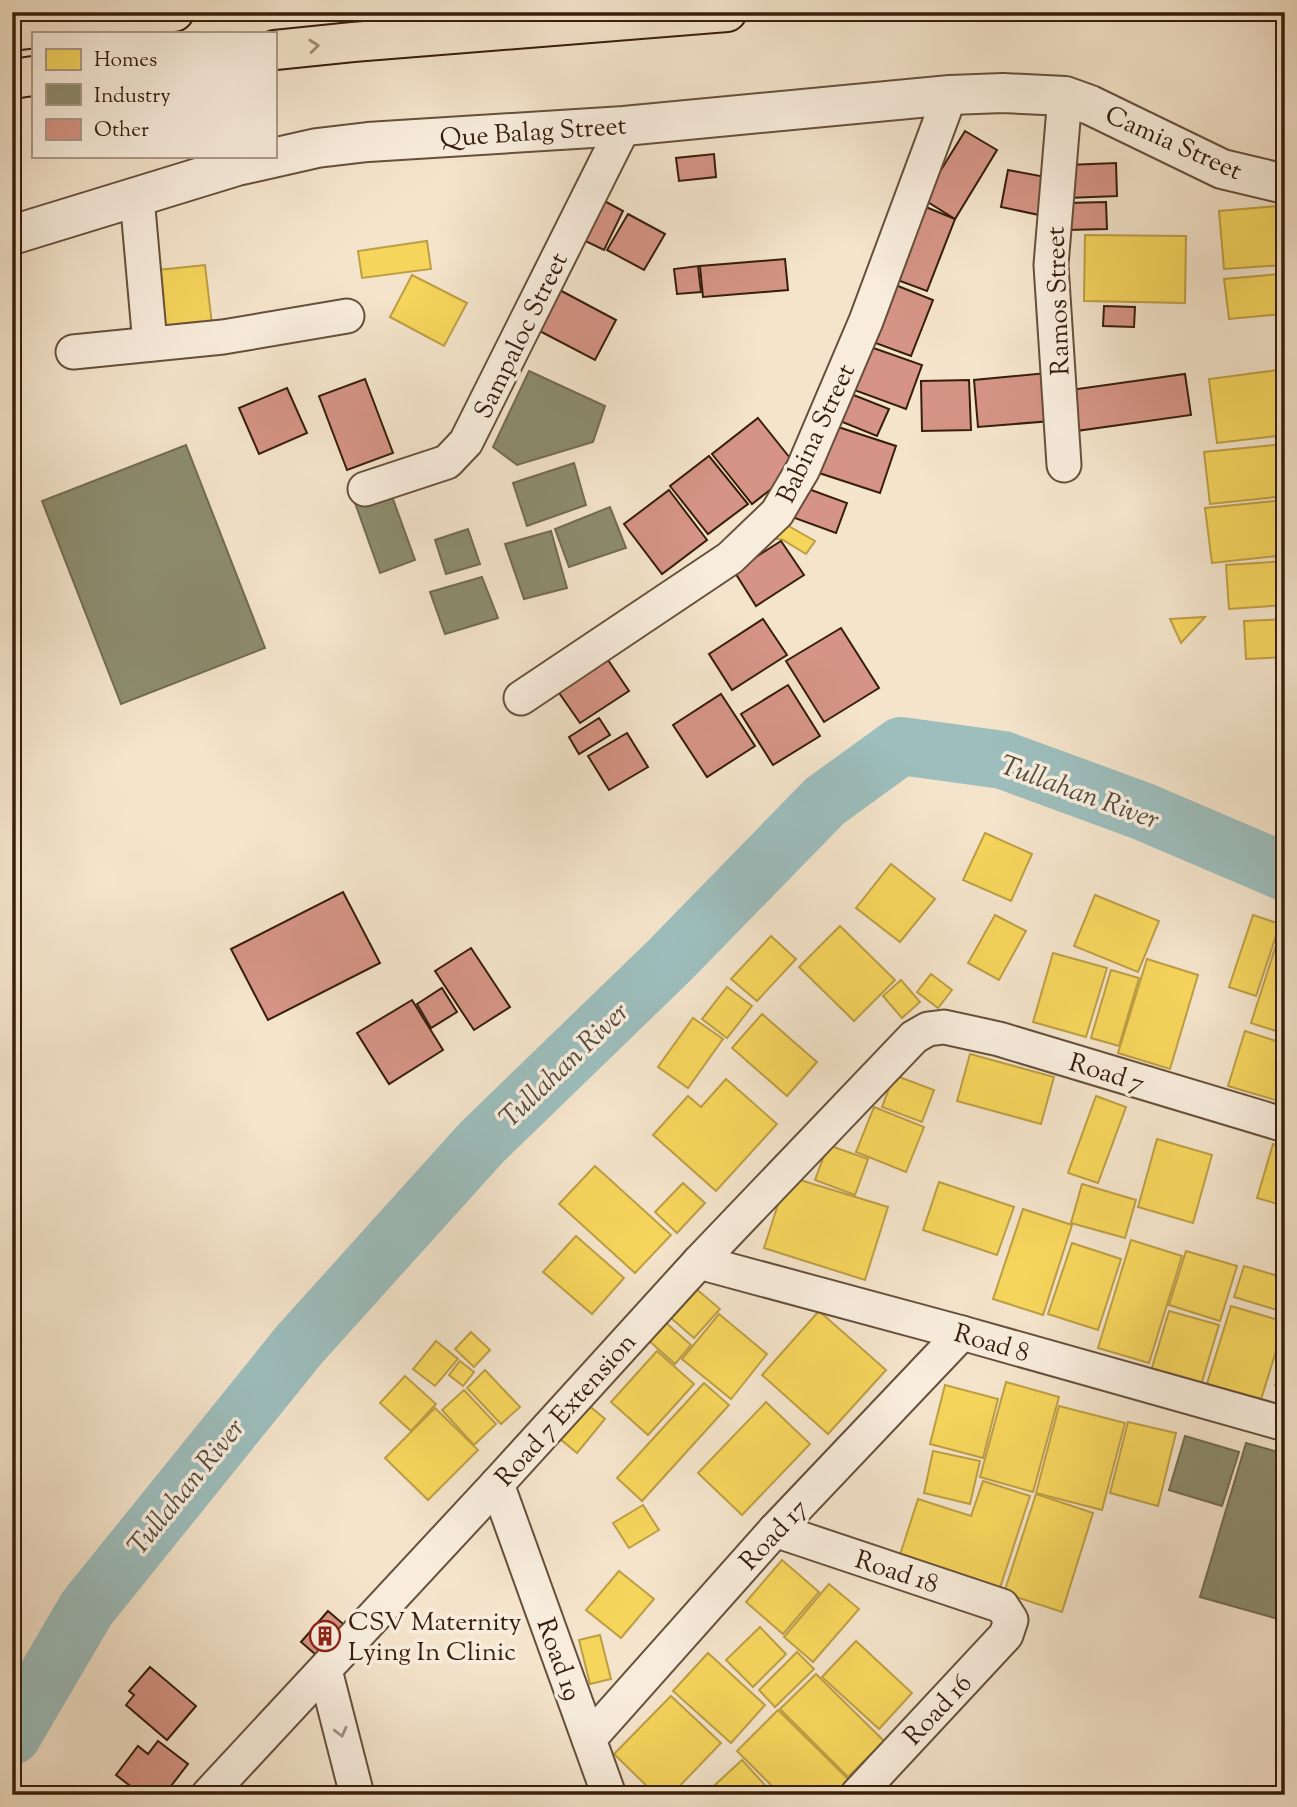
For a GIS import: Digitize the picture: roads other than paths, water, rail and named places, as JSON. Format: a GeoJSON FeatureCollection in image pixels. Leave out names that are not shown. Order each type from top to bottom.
{"type":"FeatureCollection","features":[{"type":"Feature","properties":{"kind":"highway"},"geometry":{"type":"LineString","coordinates":[[12,31],[174,12]]}},
{"type":"Feature","properties":{"kind":"highway"},"geometry":{"type":"LineString","coordinates":[[276,50],[353,41],[727,12]]}},
{"type":"Feature","properties":{"kind":"highway"},"geometry":{"type":"LineString","coordinates":[[12,79],[32,76]]}},
{"type":"Feature","properties":{"kind":"street","name":"Que Balag Street"},"geometry":{"type":"LineString","coordinates":[[276,157],[317,148],[368,142],[624,126],[950,96],[1003,93],[1065,96]]}},
{"type":"Feature","properties":{"kind":"street","name":"Babina Street"},"geometry":{"type":"LineString","coordinates":[[521,698],[730,558],[777,513],[803,469],[866,321],[950,96]]}},
{"type":"Feature","properties":{"kind":"street","name":"Camia Street"},"geometry":{"type":"LineString","coordinates":[[1065,96],[1090,105],[1222,169],[1285,184]]}},
{"type":"Feature","properties":{"kind":"street","name":"Ramos Street"},"geometry":{"type":"LineString","coordinates":[[1064,464],[1051,265],[1065,96]]}},
{"type":"Feature","properties":{"kind":"street","name":"Sampaloc Street"},"geometry":{"type":"LineString","coordinates":[[365,489],[447,462],[466,442],[624,126]]}},
{"type":"Feature","properties":{"kind":"street","name":"Que Balag Street"},"geometry":{"type":"LineString","coordinates":[[12,235],[237,166],[273,158]]}},
{"type":"Feature","properties":{"kind":"street"},"geometry":{"type":"LineString","coordinates":[[137,197],[150,344]]}},
{"type":"Feature","properties":{"kind":"street"},"geometry":{"type":"LineString","coordinates":[[72,352],[223,337],[347,316]]}},
{"type":"Feature","properties":{"kind":"street","name":"Road 7"},"geometry":{"type":"LineString","coordinates":[[928,1029],[944,1027],[999,1039],[1285,1125]]}},
{"type":"Feature","properties":{"kind":"street","name":"Road 7 Extension"},"geometry":{"type":"LineString","coordinates":[[208,1795],[699,1262],[914,1037],[928,1029]]}},
{"type":"Feature","properties":{"kind":"street","name":"Road 8"},"geometry":{"type":"LineString","coordinates":[[699,1262],[1285,1424]]}},
{"type":"Feature","properties":{"kind":"street","name":"Road 17"},"geometry":{"type":"LineString","coordinates":[[589,1739],[775,1530],[962,1333]]}},
{"type":"Feature","properties":{"kind":"street","name":"Road 19"},"geometry":{"type":"LineString","coordinates":[[497,1484],[609,1795]]}},
{"type":"Feature","properties":{"kind":"street","name":"Road 18"},"geometry":{"type":"LineString","coordinates":[[775,1530],[1002,1606],[1011,1620]]}},
{"type":"Feature","properties":{"kind":"street","name":"Road 16"},"geometry":{"type":"LineString","coordinates":[[857,1795],[1006,1635],[1011,1620]]}},
{"type":"Feature","properties":{"kind":"street"},"geometry":{"type":"LineString","coordinates":[[325,1670],[357,1795]]}},
{"type":"Feature","properties":{"kind":"waterway","name":"Tullahan River"},"geometry":{"type":"LineString","coordinates":[[12,1736],[87,1608],[299,1345],[482,1142],[670,960],[825,801],[901,746],[1003,760],[1142,811],[1285,872]]}},
{"type":"Feature","properties":{"kind":"place","name":"CSV Maternity Lying In Clinic"},"geometry":{"type":"Point","coordinates":[325,1636]}}]}
